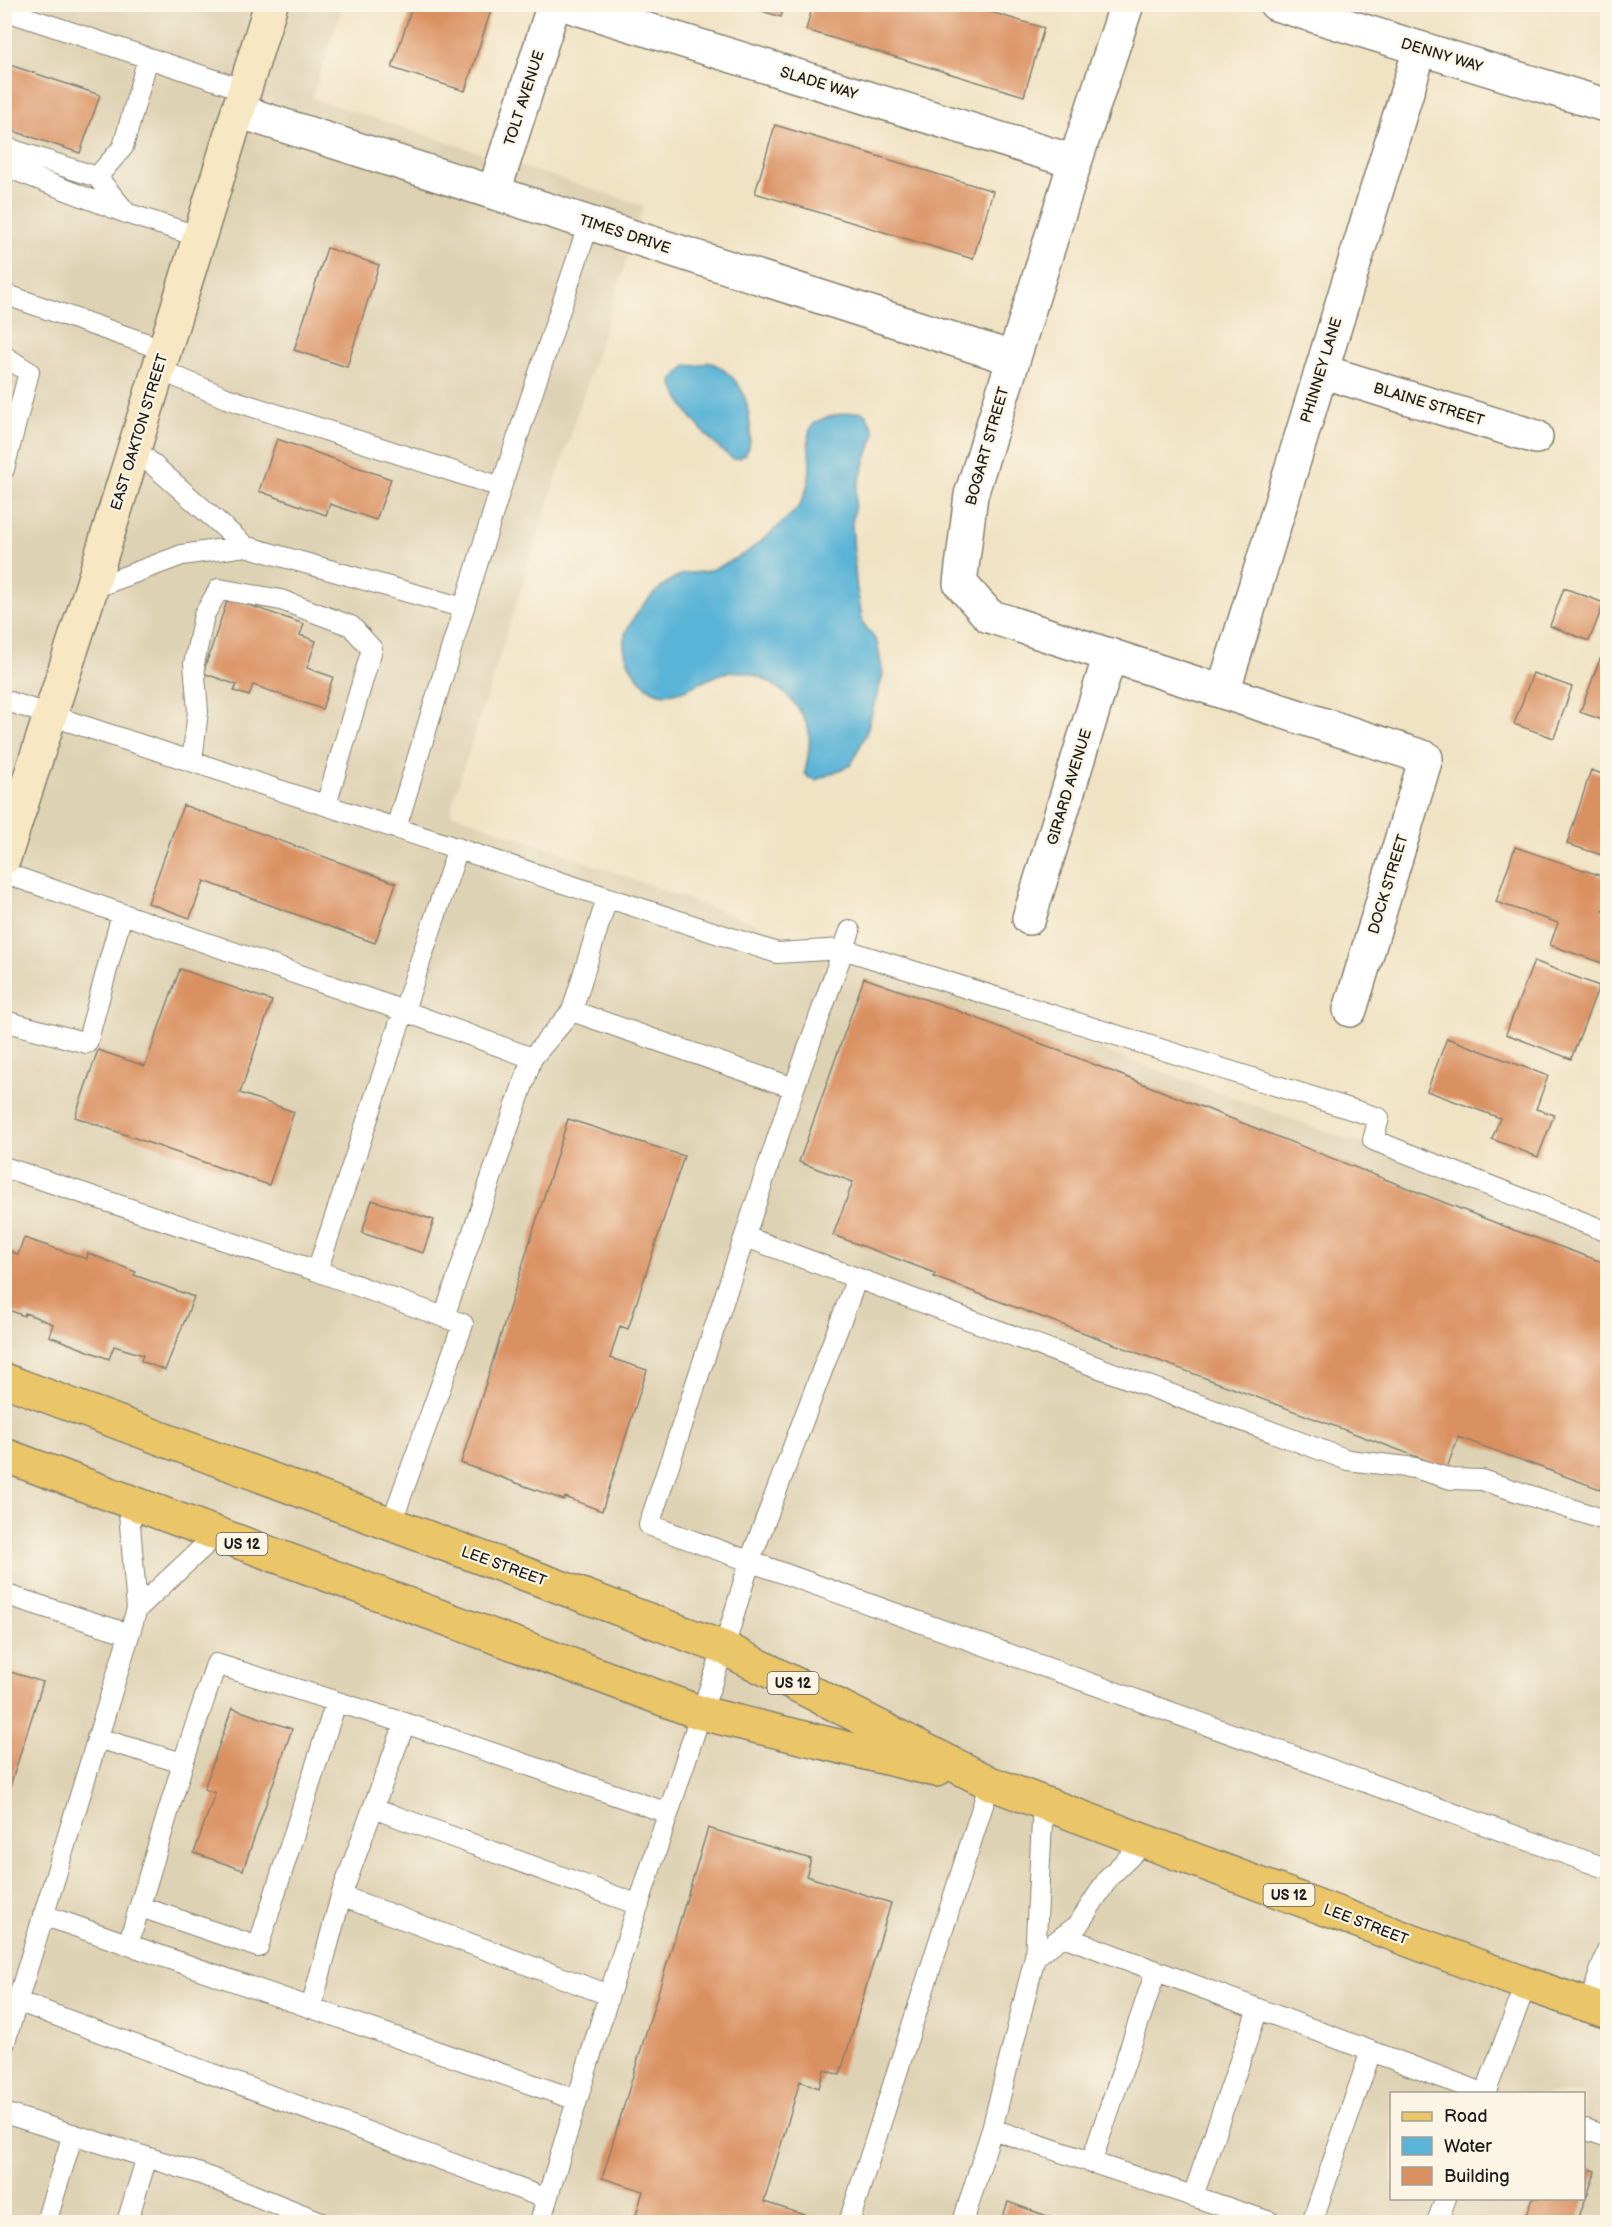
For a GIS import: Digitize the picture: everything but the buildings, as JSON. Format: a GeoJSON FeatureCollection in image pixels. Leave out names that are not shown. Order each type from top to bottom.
{"type":"FeatureCollection","features":[{"type":"Feature","properties":{"kind":"main road","name":"EAST OAKTON STREET"},"geometry":{"type":"LineString","coordinates":[[4,858],[91,589],[271,4]]}},
{"type":"Feature","properties":{"kind":"main road","name":"LEE STREET"},"geometry":{"type":"LineString","coordinates":[[4,1380],[724,1648],[990,1783],[1598,2009]]}},
{"type":"Feature","properties":{"kind":"main road","name":"LEE STREET"},"geometry":{"type":"LineString","coordinates":[[4,1455],[701,1713],[990,1783]]}},
{"type":"Feature","properties":{"kind":"street","name":"TOLT AVENUE"},"geometry":{"type":"LineString","coordinates":[[494,192],[554,4]]}},
{"type":"Feature","properties":{"kind":"street","name":"SLADE WAY"},"geometry":{"type":"LineString","coordinates":[[564,4],[1075,162]]}},
{"type":"Feature","properties":{"kind":"street","name":"BOGART STREET"},"geometry":{"type":"LineString","coordinates":[[1127,4],[970,495],[960,583],[989,616],[1426,758]]}},
{"type":"Feature","properties":{"kind":"street","name":"DENNY WAY"},"geometry":{"type":"LineString","coordinates":[[1276,4],[1321,11],[1420,49],[1608,106]]}},
{"type":"Feature","properties":{"kind":"street","name":"PHINNEY LANE"},"geometry":{"type":"LineString","coordinates":[[1223,692],[1420,49]]}},
{"type":"Feature","properties":{"kind":"street","name":"TIMES DRIVE"},"geometry":{"type":"LineString","coordinates":[[242,101],[494,192],[1012,358]]}},
{"type":"Feature","properties":{"kind":"street","name":"BLAINE STREET"},"geometry":{"type":"LineString","coordinates":[[1321,371],[1536,437]]}},
{"type":"Feature","properties":{"kind":"street","name":"GIRARD AVENUE"},"geometry":{"type":"LineString","coordinates":[[1029,918],[1110,655]]}},
{"type":"Feature","properties":{"kind":"street","name":"DOCK STREET"},"geometry":{"type":"LineString","coordinates":[[1350,1010],[1426,758]]}},
{"type":"Feature","properties":{"kind":"lane"},"geometry":{"type":"LineString","coordinates":[[4,10],[148,58],[242,101]]}},
{"type":"Feature","properties":{"kind":"lane"},"geometry":{"type":"LineString","coordinates":[[4,21],[34,20]]}},
{"type":"Feature","properties":{"kind":"lane"},"geometry":{"type":"LineString","coordinates":[[97,177],[123,147],[148,58]]}},
{"type":"Feature","properties":{"kind":"lane"},"geometry":{"type":"LineString","coordinates":[[4,147],[97,177],[126,213]]}},
{"type":"Feature","properties":{"kind":"lane"},"geometry":{"type":"LineString","coordinates":[[4,166],[126,213],[200,237]]}},
{"type":"Feature","properties":{"kind":"lane"},"geometry":{"type":"LineString","coordinates":[[396,828],[501,487],[589,223]]}},
{"type":"Feature","properties":{"kind":"lane"},"geometry":{"type":"LineString","coordinates":[[4,294],[162,359],[226,398],[501,487]]}},
{"type":"Feature","properties":{"kind":"lane"},"geometry":{"type":"LineString","coordinates":[[4,356],[29,372],[4,469]]}},
{"type":"Feature","properties":{"kind":"lane"},"geometry":{"type":"LineString","coordinates":[[134,448],[245,546]]}},
{"type":"Feature","properties":{"kind":"lane"},"geometry":{"type":"LineString","coordinates":[[91,589],[182,555],[245,546],[464,608]]}},
{"type":"Feature","properties":{"kind":"lane"},"geometry":{"type":"LineString","coordinates":[[192,761],[198,711],[194,664],[204,615],[219,589],[281,600],[351,626],[372,649],[326,805]]}},
{"type":"Feature","properties":{"kind":"lane"},"geometry":{"type":"LineString","coordinates":[[4,700],[777,953],[847,940],[1379,1118],[1373,1140],[1608,1232]]}},
{"type":"Feature","properties":{"kind":"lane"},"geometry":{"type":"LineString","coordinates":[[317,1271],[458,848]]}},
{"type":"Feature","properties":{"kind":"lane"},"geometry":{"type":"LineString","coordinates":[[4,873],[404,1011],[532,1058]]}},
{"type":"Feature","properties":{"kind":"lane"},"geometry":{"type":"LineString","coordinates":[[444,1317],[532,1058],[572,1011],[607,898]]}},
{"type":"Feature","properties":{"kind":"lane"},"geometry":{"type":"LineString","coordinates":[[4,1021],[87,1043],[122,914]]}},
{"type":"Feature","properties":{"kind":"lane"},"geometry":{"type":"LineString","coordinates":[[847,940],[794,1088],[649,1525],[1608,1869]]}},
{"type":"Feature","properties":{"kind":"lane"},"geometry":{"type":"LineString","coordinates":[[572,1011],[794,1088]]}},
{"type":"Feature","properties":{"kind":"lane"},"geometry":{"type":"LineString","coordinates":[[4,1167],[317,1271],[463,1324],[391,1524]]}},
{"type":"Feature","properties":{"kind":"lane"},"geometry":{"type":"LineString","coordinates":[[746,1238],[1348,1460],[1415,1468],[1451,1479],[1482,1480],[1608,1521]]}},
{"type":"Feature","properties":{"kind":"lane"},"geometry":{"type":"LineString","coordinates":[[540,2223],[609,1995],[724,1648],[750,1561],[857,1278]]}},
{"type":"Feature","properties":{"kind":"lane"},"geometry":{"type":"LineString","coordinates":[[4,2045],[11,2001],[43,1915],[137,1609],[128,1501]]}},
{"type":"Feature","properties":{"kind":"lane"},"geometry":{"type":"LineString","coordinates":[[137,1609],[216,1535]]}},
{"type":"Feature","properties":{"kind":"lane"},"geometry":{"type":"LineString","coordinates":[[4,1594],[129,1634]]}},
{"type":"Feature","properties":{"kind":"lane"},"geometry":{"type":"LineString","coordinates":[[128,1945],[183,1763],[216,1664],[405,1723],[668,1813]]}},
{"type":"Feature","properties":{"kind":"lane"},"geometry":{"type":"LineString","coordinates":[[141,1907],[258,1947],[336,1702]]}},
{"type":"Feature","properties":{"kind":"lane"},"geometry":{"type":"LineString","coordinates":[[311,2008],[342,1896],[405,1723]]}},
{"type":"Feature","properties":{"kind":"lane"},"geometry":{"type":"LineString","coordinates":[[97,1738],[183,1763]]}},
{"type":"Feature","properties":{"kind":"lane"},"geometry":{"type":"LineString","coordinates":[[849,2223],[990,1783]]}},
{"type":"Feature","properties":{"kind":"lane"},"geometry":{"type":"LineString","coordinates":[[963,2223],[992,2129],[1035,1957],[1043,1803]]}},
{"type":"Feature","properties":{"kind":"lane"},"geometry":{"type":"LineString","coordinates":[[373,1808],[639,1905]]}},
{"type":"Feature","properties":{"kind":"lane"},"geometry":{"type":"LineString","coordinates":[[1035,1957],[1078,1925],[1109,1877],[1146,1841]]}},
{"type":"Feature","properties":{"kind":"lane"},"geometry":{"type":"LineString","coordinates":[[342,1896],[609,1995]]}},
{"type":"Feature","properties":{"kind":"lane"},"geometry":{"type":"LineString","coordinates":[[43,1915],[577,2100]]}},
{"type":"Feature","properties":{"kind":"lane"},"geometry":{"type":"LineString","coordinates":[[1063,1936],[1481,2092]]}},
{"type":"Feature","properties":{"kind":"lane"},"geometry":{"type":"LineString","coordinates":[[1598,2009],[1608,1948]]}},
{"type":"Feature","properties":{"kind":"lane"},"geometry":{"type":"LineString","coordinates":[[1091,2163],[1156,1971]]}},
{"type":"Feature","properties":{"kind":"lane"},"geometry":{"type":"LineString","coordinates":[[1487,2092],[1526,1984]]}},
{"type":"Feature","properties":{"kind":"lane"},"geometry":{"type":"LineString","coordinates":[[11,2001],[547,2199]]}},
{"type":"Feature","properties":{"kind":"lane"},"geometry":{"type":"LineString","coordinates":[[1193,2196],[1258,2009]]}},
{"type":"Feature","properties":{"kind":"lane"},"geometry":{"type":"LineString","coordinates":[[1311,2223],[1371,2051]]}},
{"type":"Feature","properties":{"kind":"lane"},"geometry":{"type":"LineString","coordinates":[[4,2113],[201,2174],[321,2223]]}},
{"type":"Feature","properties":{"kind":"lane"},"geometry":{"type":"LineString","coordinates":[[992,2129],[1270,2223]]}},
{"type":"Feature","properties":{"kind":"lane"},"geometry":{"type":"LineString","coordinates":[[1585,2129],[1608,2138]]}},
{"type":"Feature","properties":{"kind":"lane"},"geometry":{"type":"LineString","coordinates":[[46,2223],[73,2134]]}},
{"type":"Feature","properties":{"kind":"lane"},"geometry":{"type":"LineString","coordinates":[[127,2223],[147,2157]]}},
{"type":"Feature","properties":{"kind":"lane"},"geometry":{"type":"LineString","coordinates":[[1437,2223],[1446,2200]]}},
{"type":"Feature","properties":{"kind":"shaded area"},"geometry":{"type":"Polygon","coordinates":[[[5,5],[343,5],[312,98],[644,206],[451,813],[1344,1138],[1607,1224],[1607,2222],[5,2222],[5,5]]]}},
{"type":"Feature","properties":{"kind":"water"},"geometry":{"type":"Polygon","coordinates":[[[710,362],[733,378],[745,399],[749,415],[750,440],[748,450],[740,458],[733,459],[725,453],[696,424],[675,390],[672,380],[687,365],[697,366],[710,362]]]}},
{"type":"Feature","properties":{"kind":"water"},"geometry":{"type":"Polygon","coordinates":[[[861,412],[866,414],[875,432],[857,487],[852,525],[856,584],[863,623],[877,642],[883,674],[866,734],[851,765],[816,780],[805,773],[810,738],[808,728],[796,705],[775,686],[750,674],[736,672],[724,673],[675,693],[659,693],[638,678],[628,661],[624,643],[626,633],[636,615],[664,585],[687,573],[711,570],[744,554],[795,511],[803,498],[809,480],[808,438],[811,428],[819,421],[835,415],[861,412]]]}}]}
